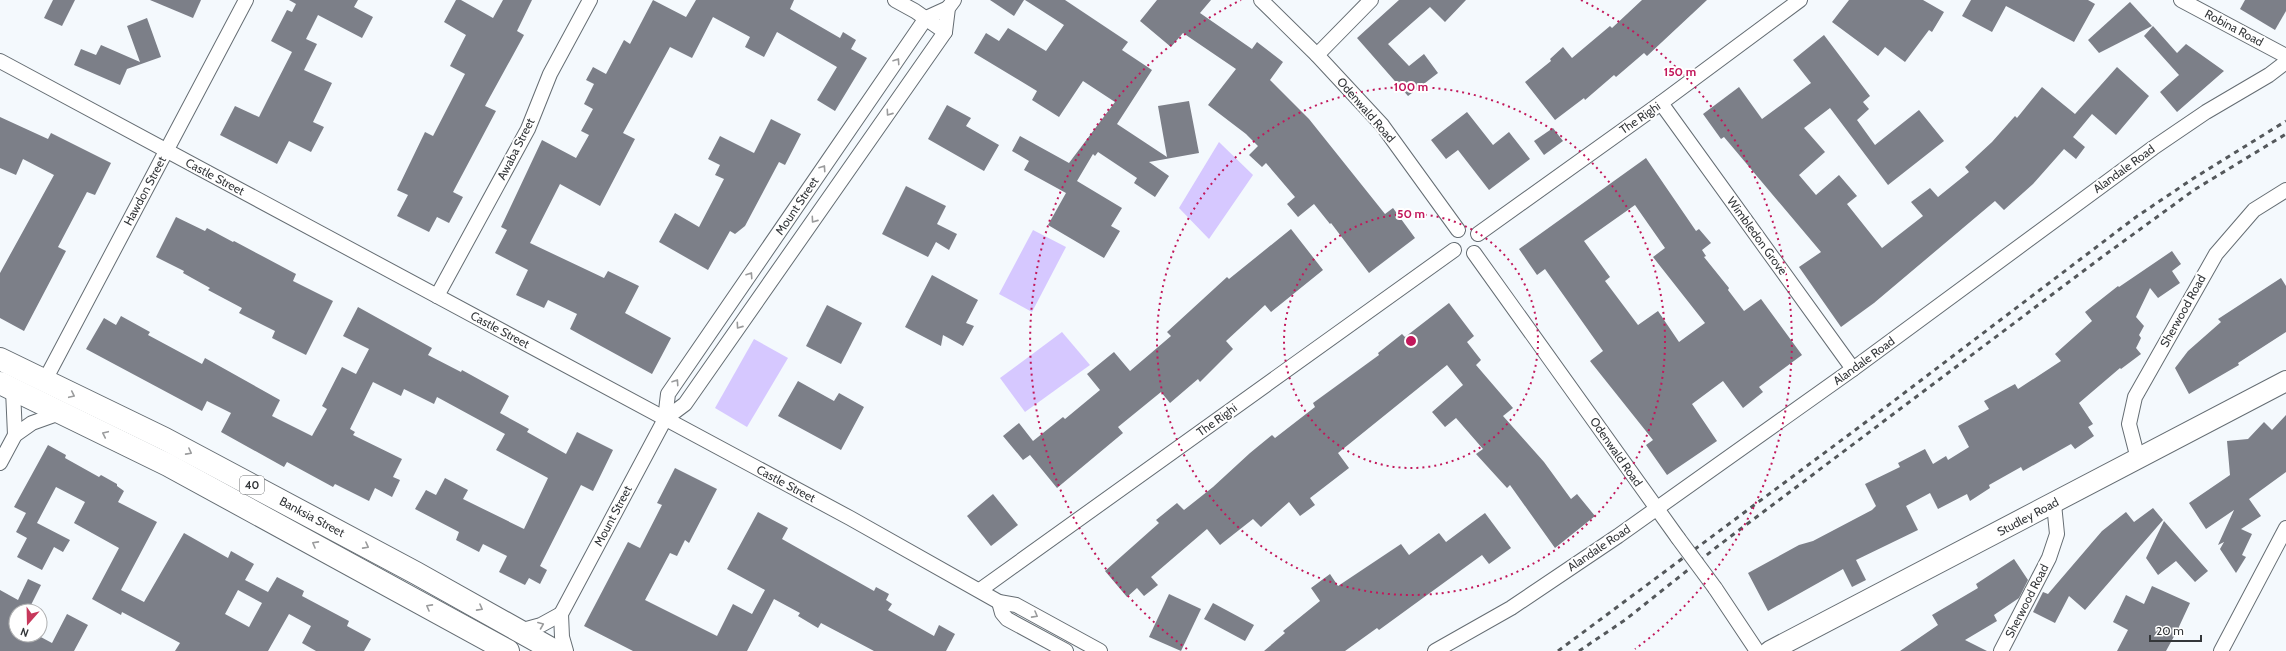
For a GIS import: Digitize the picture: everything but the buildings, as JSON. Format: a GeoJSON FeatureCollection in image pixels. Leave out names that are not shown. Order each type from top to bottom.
{"type":"FeatureCollection","features":[{"type":"Feature","properties":{"kind":"highway","name":"Banksia Street"},"geometry":{"type":"LineString","coordinates":[[0,359],[44,382],[165,439],[555,651]]}},
{"type":"Feature","properties":{"kind":"highway","name":"Banksia Street"},"geometry":{"type":"LineString","coordinates":[[7,386],[168,464],[507,651]]}},
{"type":"Feature","properties":{"kind":"street","name":"Hawdon Street"},"geometry":{"type":"LineString","coordinates":[[44,382],[246,0]]}},
{"type":"Feature","properties":{"kind":"street","name":"Awaba Street"},"geometry":{"type":"LineString","coordinates":[[437,296],[528,130],[550,74],[590,0]]}},
{"type":"Feature","properties":{"kind":"street"},"geometry":{"type":"LineString","coordinates":[[895,0],[926,18],[946,32],[951,4]]}},
{"type":"Feature","properties":{"kind":"street","name":"Odenwald Road"},"geometry":{"type":"LineString","coordinates":[[1261,0],[1317,54],[1382,125],[1458,230]]}},
{"type":"Feature","properties":{"kind":"street"},"geometry":{"type":"LineString","coordinates":[[1317,54],[1371,0]]}},
{"type":"Feature","properties":{"kind":"street","name":"The Righi"},"geometry":{"type":"LineString","coordinates":[[1478,234],[1661,103],[1800,0]]}},
{"type":"Feature","properties":{"kind":"street","name":"Robina Road"},"geometry":{"type":"LineString","coordinates":[[2181,0],[2286,56]]}},
{"type":"Feature","properties":{"kind":"street"},"geometry":{"type":"LineString","coordinates":[[926,18],[951,4]]}},
{"type":"Feature","properties":{"kind":"street","name":"Mount Street"},"geometry":{"type":"LineString","coordinates":[[561,614],[665,419],[668,394],[926,18]]}},
{"type":"Feature","properties":{"kind":"street","name":"Mount Street"},"geometry":{"type":"LineString","coordinates":[[665,419],[685,404],[946,32]]}},
{"type":"Feature","properties":{"kind":"street","name":"Castle Street"},"geometry":{"type":"LineString","coordinates":[[0,62],[665,419],[980,590],[999,602],[1016,605],[1100,651]]}},
{"type":"Feature","properties":{"kind":"street","name":"Alandale Road"},"geometry":{"type":"LineString","coordinates":[[1435,651],[1511,608],[1657,508],[1853,369],[2153,148],[2206,112],[2269,75],[2286,62]]}},
{"type":"Feature","properties":{"kind":"street","name":"Wimbledon Grove"},"geometry":{"type":"LineString","coordinates":[[1661,103],[1853,369]]}},
{"type":"Feature","properties":{"kind":"street","name":"Sherwood Road"},"geometry":{"type":"LineString","coordinates":[[2138,459],[2134,449],[2129,424],[2135,397],[2216,254],[2254,210],[2286,190]]}},
{"type":"Feature","properties":{"kind":"street"},"geometry":{"type":"LineString","coordinates":[[1469,228],[1478,234],[1480,244],[1474,253],[1464,255],[1454,250],[1453,239],[1458,230],[1469,228]]}},
{"type":"Feature","properties":{"kind":"street","name":"The Righi"},"geometry":{"type":"LineString","coordinates":[[980,590],[1454,250]]}},
{"type":"Feature","properties":{"kind":"street","name":"Odenwald Road"},"geometry":{"type":"LineString","coordinates":[[1474,253],[1715,588],[1757,651]]}},
{"type":"Feature","properties":{"kind":"street","name":"Studley Road"},"geometry":{"type":"LineString","coordinates":[[1770,651],[2054,504],[2286,381]]}},
{"type":"Feature","properties":{"kind":"street"},"geometry":{"type":"LineString","coordinates":[[7,386],[15,435]]}},
{"type":"Feature","properties":{"kind":"street"},"geometry":{"type":"LineString","coordinates":[[0,464],[15,435],[32,423],[60,413]]}},
{"type":"Feature","properties":{"kind":"street","name":"Sherwood Road"},"geometry":{"type":"LineString","coordinates":[[2001,651],[2049,558],[2057,534],[2054,504]]}},
{"type":"Feature","properties":{"kind":"street"},"geometry":{"type":"LineString","coordinates":[[2221,651],[2286,528]]}},
{"type":"Feature","properties":{"kind":"street"},"geometry":{"type":"LineString","coordinates":[[999,602],[1002,613],[1007,619],[1066,651]]}},
{"type":"Feature","properties":{"kind":"street"},"geometry":{"type":"LineString","coordinates":[[519,631],[541,625],[561,614],[562,637],[566,651]]}},
{"type":"Feature","properties":{"kind":"shaded area"},"geometry":{"type":"Polygon","coordinates":[[[1219,142],[1253,175],[1209,239],[1179,208],[1219,142]]]}},
{"type":"Feature","properties":{"kind":"shaded area"},"geometry":{"type":"Polygon","coordinates":[[[1033,230],[1066,247],[1032,312],[999,294],[1033,230]]]}},
{"type":"Feature","properties":{"kind":"shaded area"},"geometry":{"type":"Polygon","coordinates":[[[1062,332],[1090,365],[1025,412],[1000,378],[1062,332]]]}},
{"type":"Feature","properties":{"kind":"shaded area"},"geometry":{"type":"Polygon","coordinates":[[[754,339],[788,358],[747,427],[715,408],[754,339]]]}},
{"type":"Feature","properties":{"kind":"railway"},"geometry":{"type":"LineString","coordinates":[[1558,651],[1870,419],[2136,217],[2194,178],[2286,121]]}},
{"type":"Feature","properties":{"kind":"railway"},"geometry":{"type":"LineString","coordinates":[[1579,651],[1625,620],[1718,546],[2102,257],[2194,190],[2286,134]]}}]}
